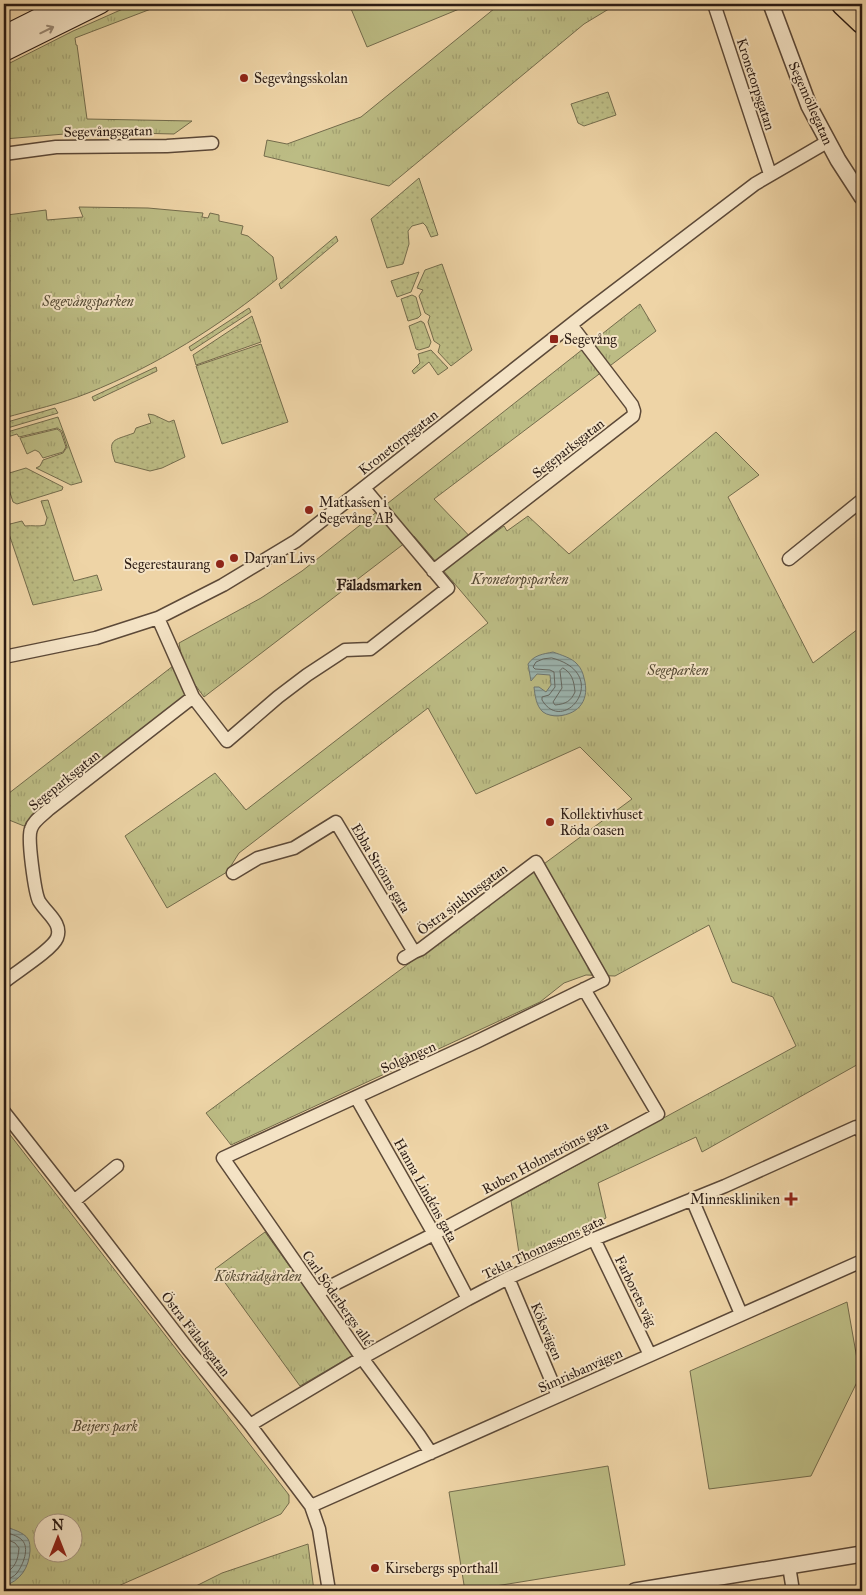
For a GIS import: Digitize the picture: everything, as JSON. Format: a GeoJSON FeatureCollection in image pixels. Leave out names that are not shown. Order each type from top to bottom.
{"type":"FeatureCollection","features":[{"type":"Feature","properties":{"kind":"highway"},"geometry":{"type":"LineString","coordinates":[[843,4],[862,22]]}},
{"type":"Feature","properties":{"kind":"main road"},"geometry":{"type":"LineString","coordinates":[[4,35],[66,4]]}},
{"type":"Feature","properties":{"kind":"main road"},"geometry":{"type":"LineString","coordinates":[[4,52],[101,4]]}},
{"type":"Feature","properties":{"kind":"street","name":"Kronetorpsgatan"},"geometry":{"type":"LineString","coordinates":[[714,4],[770,174]]}},
{"type":"Feature","properties":{"kind":"street","name":"Segemöllegatan"},"geometry":{"type":"LineString","coordinates":[[771,4],[809,106],[838,160],[862,197]]}},
{"type":"Feature","properties":{"kind":"street","name":"Kronetorpsgatan"},"geometry":{"type":"LineString","coordinates":[[4,657],[96,638],[158,618],[224,585],[296,541],[571,325],[755,184],[828,142]]}},
{"type":"Feature","properties":{"kind":"street","name":"Segevångsgatan"},"geometry":{"type":"LineString","coordinates":[[4,154],[56,147],[167,146],[212,143]]}},
{"type":"Feature","properties":{"kind":"street","name":"Segeparksgatan"},"geometry":{"type":"LineString","coordinates":[[433,570],[632,416],[634,411],[632,405],[571,325]]}},
{"type":"Feature","properties":{"kind":"street"},"geometry":{"type":"LineString","coordinates":[[158,618],[193,697],[227,741],[307,675],[345,650],[370,649],[448,588],[364,488]]}},
{"type":"Feature","properties":{"kind":"street"},"geometry":{"type":"LineString","coordinates":[[789,559],[862,500]]}},
{"type":"Feature","properties":{"kind":"street","name":"Segeparksgatan"},"geometry":{"type":"LineString","coordinates":[[4,982],[53,945],[58,936],[58,926],[39,900],[32,867],[30,831],[32,826],[49,809],[193,697]]}},
{"type":"Feature","properties":{"kind":"street","name":"Ebba Ströms gata"},"geometry":{"type":"LineString","coordinates":[[233,873],[258,858],[294,848],[336,822],[409,955]]}},
{"type":"Feature","properties":{"kind":"street","name":"Östra sjukhusgatan"},"geometry":{"type":"LineString","coordinates":[[409,955],[421,950],[536,862],[603,980]]}},
{"type":"Feature","properties":{"kind":"street","name":"Solgången"},"geometry":{"type":"LineString","coordinates":[[223,1158],[476,1042],[603,980]]}},
{"type":"Feature","properties":{"kind":"street","name":"Ruben Holmströms gata"},"geometry":{"type":"LineString","coordinates":[[316,1292],[434,1234],[658,1114],[584,989]]}},
{"type":"Feature","properties":{"kind":"street","name":"Hanna Lindéns gata"},"geometry":{"type":"LineString","coordinates":[[356,1097],[434,1234],[468,1299]]}},
{"type":"Feature","properties":{"kind":"street","name":"Östra Fäladsgatan"},"geometry":{"type":"LineString","coordinates":[[4,1112],[188,1349],[250,1425],[311,1506],[319,1528],[329,1591]]}},
{"type":"Feature","properties":{"kind":"street","name":"Tekla Thomassons gata"},"geometry":{"type":"LineString","coordinates":[[250,1425],[362,1358],[508,1278],[594,1239],[725,1186],[856,1127],[862,1132]]}},
{"type":"Feature","properties":{"kind":"street","name":"Carl Söderbergs allé"},"geometry":{"type":"LineString","coordinates":[[223,1158],[362,1358],[420,1435],[431,1453]]}},
{"type":"Feature","properties":{"kind":"street"},"geometry":{"type":"LineString","coordinates":[[74,1201],[117,1166]]}},
{"type":"Feature","properties":{"kind":"street"},"geometry":{"type":"LineString","coordinates":[[692,1199],[740,1314]]}},
{"type":"Feature","properties":{"kind":"street","name":"Farborets väg"},"geometry":{"type":"LineString","coordinates":[[594,1239],[650,1355]]}},
{"type":"Feature","properties":{"kind":"street","name":"Simrisbanvägen"},"geometry":{"type":"LineString","coordinates":[[311,1506],[862,1261]]}},
{"type":"Feature","properties":{"kind":"street","name":"Köksvägen"},"geometry":{"type":"LineString","coordinates":[[508,1278],[558,1396]]}},
{"type":"Feature","properties":{"kind":"street"},"geometry":{"type":"LineString","coordinates":[[635,1591],[862,1554]]}},
{"type":"Feature","properties":{"kind":"street"},"geometry":{"type":"LineString","coordinates":[[789,1566],[793,1591]]}},
{"type":"Feature","properties":{"kind":"green space"},"geometry":{"type":"Polygon","coordinates":[[[134,4],[164,4],[75,38],[87,119],[192,121],[174,134],[89,132],[4,139],[4,66],[73,31],[134,4]]]}},
{"type":"Feature","properties":{"kind":"green space"},"geometry":{"type":"Polygon","coordinates":[[[349,4],[462,4],[464,7],[367,47],[349,4]]]}},
{"type":"Feature","properties":{"kind":"green space"},"geometry":{"type":"Polygon","coordinates":[[[500,4],[617,4],[584,24],[389,186],[264,156],[267,140],[287,144],[361,117],[500,4]]]}},
{"type":"Feature","properties":{"kind":"green space"},"geometry":{"type":"Polygon","coordinates":[[[608,92],[616,115],[584,126],[578,123],[571,104],[608,92]]]}},
{"type":"Feature","properties":{"kind":"green space"},"geometry":{"type":"Polygon","coordinates":[[[419,178],[438,235],[431,237],[423,223],[412,226],[408,231],[409,244],[403,264],[387,268],[371,219],[419,178]]]}},
{"type":"Feature","properties":{"kind":"green space","name":"Segevångsparken"},"geometry":{"type":"Polygon","coordinates":[[[79,207],[148,208],[203,213],[202,217],[208,218],[210,213],[219,215],[219,221],[243,226],[241,234],[248,236],[273,257],[277,279],[210,329],[187,344],[138,370],[78,397],[4,418],[4,225],[9,224],[10,221],[7,215],[46,210],[47,220],[83,217],[79,207]]]}},
{"type":"Feature","properties":{"kind":"green space"},"geometry":{"type":"Polygon","coordinates":[[[336,236],[338,241],[281,289],[279,284],[336,236]]]}},
{"type":"Feature","properties":{"kind":"green space"},"geometry":{"type":"Polygon","coordinates":[[[442,264],[472,350],[451,366],[438,352],[440,345],[434,341],[428,322],[430,316],[425,313],[419,296],[423,290],[417,288],[425,270],[442,264]]]}},
{"type":"Feature","properties":{"kind":"green space"},"geometry":{"type":"Polygon","coordinates":[[[419,272],[411,292],[397,297],[391,281],[419,272]]]}},
{"type":"Feature","properties":{"kind":"green space"},"geometry":{"type":"Polygon","coordinates":[[[412,295],[416,297],[421,315],[408,321],[401,299],[412,295]]]}},
{"type":"Feature","properties":{"kind":"green space","name":"Segeparken"},"geometry":{"type":"Polygon","coordinates":[[[640,304],[656,331],[434,499],[478,545],[504,526],[507,531],[528,516],[569,554],[716,432],[759,475],[728,497],[813,663],[862,626],[862,1062],[702,1152],[696,1137],[598,1183],[606,1218],[520,1260],[511,1201],[796,1046],[773,997],[732,982],[709,925],[615,976],[586,975],[564,983],[540,1002],[231,1145],[206,1113],[632,799],[580,747],[476,794],[428,708],[239,853],[227,872],[167,908],[125,836],[215,773],[246,810],[488,623],[414,536],[204,697],[196,686],[24,826],[4,818],[4,797],[182,659],[179,643],[261,598],[302,571],[640,304]]]}},
{"type":"Feature","properties":{"kind":"green space"},"geometry":{"type":"Polygon","coordinates":[[[249,308],[251,312],[191,351],[189,347],[249,308]]]}},
{"type":"Feature","properties":{"kind":"green space"},"geometry":{"type":"Polygon","coordinates":[[[252,316],[261,342],[196,365],[193,355],[252,316]]]}},
{"type":"Feature","properties":{"kind":"green space"},"geometry":{"type":"Polygon","coordinates":[[[421,321],[424,323],[431,342],[429,347],[419,350],[416,349],[409,326],[421,321]]]}},
{"type":"Feature","properties":{"kind":"green space"},"geometry":{"type":"Polygon","coordinates":[[[261,344],[288,422],[222,444],[196,366],[261,344]]]}},
{"type":"Feature","properties":{"kind":"green space"},"geometry":{"type":"Polygon","coordinates":[[[431,350],[448,368],[438,375],[429,362],[414,374],[412,371],[420,363],[418,354],[431,350]]]}},
{"type":"Feature","properties":{"kind":"green space"},"geometry":{"type":"Polygon","coordinates":[[[156,367],[157,371],[94,401],[92,397],[156,367]]]}},
{"type":"Feature","properties":{"kind":"green space"},"geometry":{"type":"Polygon","coordinates":[[[55,408],[58,413],[4,429],[4,423],[55,408]]]}},
{"type":"Feature","properties":{"kind":"green space"},"geometry":{"type":"Polygon","coordinates":[[[148,414],[169,422],[174,420],[185,457],[162,468],[150,471],[115,462],[112,444],[117,439],[134,433],[136,428],[151,423],[148,414]]]}},
{"type":"Feature","properties":{"kind":"green space"},"geometry":{"type":"Polygon","coordinates":[[[58,417],[82,482],[71,485],[36,468],[40,466],[43,460],[63,453],[67,447],[62,431],[57,428],[19,437],[17,434],[4,438],[4,433],[58,417]]]}},
{"type":"Feature","properties":{"kind":"green space"},"geometry":{"type":"Polygon","coordinates":[[[57,429],[61,432],[66,447],[63,452],[43,458],[35,450],[27,454],[20,438],[57,429]]]}},
{"type":"Feature","properties":{"kind":"green space"},"geometry":{"type":"Polygon","coordinates":[[[26,468],[63,487],[62,490],[17,504],[13,502],[5,477],[6,474],[26,468]]]}},
{"type":"Feature","properties":{"kind":"green space"},"geometry":{"type":"Polygon","coordinates":[[[48,500],[74,581],[97,575],[102,590],[33,605],[6,525],[22,521],[25,526],[45,525],[47,518],[41,501],[48,500]]]}},
{"type":"Feature","properties":{"kind":"green space","name":"Beijers park"},"geometry":{"type":"Polygon","coordinates":[[[4,1127],[289,1495],[289,1503],[281,1514],[107,1591],[4,1591],[4,1127]]]}},
{"type":"Feature","properties":{"kind":"green space","name":"Köksträdgården"},"geometry":{"type":"Polygon","coordinates":[[[265,1232],[353,1355],[300,1386],[215,1269],[265,1232]]]}},
{"type":"Feature","properties":{"kind":"green space"},"geometry":{"type":"Polygon","coordinates":[[[847,1302],[860,1376],[811,1476],[709,1489],[690,1371],[847,1302]]]}},
{"type":"Feature","properties":{"kind":"green space"},"geometry":{"type":"Polygon","coordinates":[[[608,1466],[625,1565],[465,1591],[449,1492],[608,1466]]]}},
{"type":"Feature","properties":{"kind":"green space"},"geometry":{"type":"Polygon","coordinates":[[[308,1544],[314,1591],[186,1591],[222,1573],[308,1544]]]}},
{"type":"Feature","properties":{"kind":"water"},"geometry":{"type":"Polygon","coordinates":[[[553,652],[569,658],[580,667],[586,686],[586,693],[582,704],[566,715],[546,714],[539,707],[535,697],[534,687],[539,687],[546,692],[551,685],[550,675],[537,674],[531,681],[528,664],[530,661],[542,654],[553,652]]]}},
{"type":"Feature","properties":{"kind":"water"},"geometry":{"type":"Polygon","coordinates":[[[4,1526],[26,1537],[29,1542],[30,1551],[28,1563],[23,1573],[15,1581],[4,1586],[4,1526]]]}},
{"type":"Feature","properties":{"kind":"place","name":"Segevångsskolan"},"geometry":{"type":"Point","coordinates":[244,78]}},
{"type":"Feature","properties":{"kind":"place","name":"Segevång"},"geometry":{"type":"Point","coordinates":[554,339]}},
{"type":"Feature","properties":{"kind":"place","name":"Matkassen i Segevång AB"},"geometry":{"type":"Point","coordinates":[309,510]}},
{"type":"Feature","properties":{"kind":"place","name":"Daryan Livs"},"geometry":{"type":"Point","coordinates":[234,558]}},
{"type":"Feature","properties":{"kind":"place","name":"Segerestaurang"},"geometry":{"type":"Point","coordinates":[220,564]}},
{"type":"Feature","properties":{"kind":"place","name":"Kollektivhuset Röda oasen"},"geometry":{"type":"Point","coordinates":[550,822]}},
{"type":"Feature","properties":{"kind":"place","name":"Minneskliniken"},"geometry":{"type":"Point","coordinates":[791,1199]}},
{"type":"Feature","properties":{"kind":"place","name":"Kirsebergs sporthall"},"geometry":{"type":"Point","coordinates":[375,1568]}},
{"type":"Feature","properties":{"kind":"district","name":"Fäladsmarken"},"geometry":{"type":"Point","coordinates":[379,585]}},
{"type":"Feature","properties":{"kind":"park label","name":"Kronetorpsparken"},"geometry":{"type":"Point","coordinates":[520,579]}}]}
